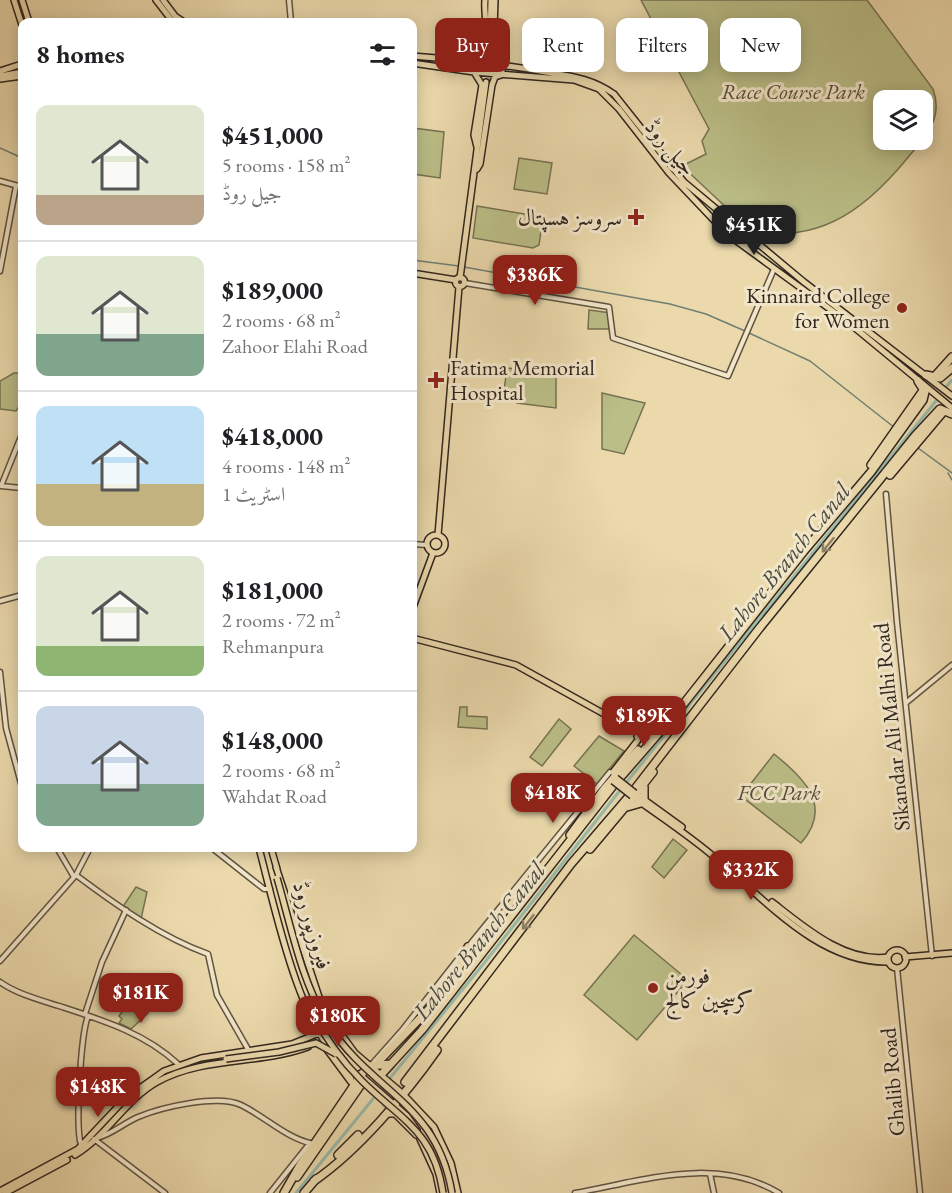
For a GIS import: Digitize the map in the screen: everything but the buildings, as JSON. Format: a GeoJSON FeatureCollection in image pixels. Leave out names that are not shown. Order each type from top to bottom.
{"type":"FeatureCollection","features":[{"type":"Feature","properties":{"kind":"highway"},"geometry":{"type":"LineString","coordinates":[[935,376],[952,357]]}},
{"type":"Feature","properties":{"kind":"highway"},"geometry":{"type":"LineString","coordinates":[[926,375],[940,378],[952,368]]}},
{"type":"Feature","properties":{"kind":"highway"},"geometry":{"type":"LineString","coordinates":[[380,1076],[441,1006],[916,413],[925,394],[918,381]]}},
{"type":"Feature","properties":{"kind":"highway"},"geometry":{"type":"LineString","coordinates":[[855,490],[922,392]]}},
{"type":"Feature","properties":{"kind":"highway"},"geometry":{"type":"LineString","coordinates":[[314,1181],[327,1172],[403,1094],[546,898],[937,412],[942,409],[952,414]]}},
{"type":"Feature","properties":{"kind":"highway"},"geometry":{"type":"LineString","coordinates":[[865,500],[921,440],[943,412]]}},
{"type":"Feature","properties":{"kind":"highway"},"geometry":{"type":"LineString","coordinates":[[548,870],[612,777],[648,732],[686,700]]}},
{"type":"Feature","properties":{"kind":"highway"},"geometry":{"type":"LineString","coordinates":[[546,898],[646,782],[696,709]]}},
{"type":"Feature","properties":{"kind":"highway"},"geometry":{"type":"LineString","coordinates":[[638,736],[648,732]]}},
{"type":"Feature","properties":{"kind":"highway"},"geometry":{"type":"LineString","coordinates":[[626,807],[643,801],[642,791],[646,782]]}},
{"type":"Feature","properties":{"kind":"highway"},"geometry":{"type":"LineString","coordinates":[[450,987],[468,947]]}},
{"type":"Feature","properties":{"kind":"highway"},"geometry":{"type":"LineString","coordinates":[[380,1061],[471,966]]}},
{"type":"Feature","properties":{"kind":"highway"},"geometry":{"type":"LineString","coordinates":[[284,1193],[312,1144],[351,1086],[369,1066],[391,1064]]}},
{"type":"Feature","properties":{"kind":"highway"},"geometry":{"type":"LineString","coordinates":[[284,1193],[311,1159],[360,1086]]}},
{"type":"Feature","properties":{"kind":"highway"},"geometry":{"type":"LineString","coordinates":[[304,1193],[384,1108]]}},
{"type":"Feature","properties":{"kind":"main road"},"geometry":{"type":"LineString","coordinates":[[14,0],[20,18]]}},
{"type":"Feature","properties":{"kind":"main road"},"geometry":{"type":"LineString","coordinates":[[22,0],[28,18]]}},
{"type":"Feature","properties":{"kind":"main road"},"geometry":{"type":"LineString","coordinates":[[156,0],[170,18]]}},
{"type":"Feature","properties":{"kind":"main road"},"geometry":{"type":"LineString","coordinates":[[163,0],[178,18]]}},
{"type":"Feature","properties":{"kind":"main road"},"geometry":{"type":"LineString","coordinates":[[489,18],[490,0]]}},
{"type":"Feature","properties":{"kind":"main road"},"geometry":{"type":"LineString","coordinates":[[489,18],[490,0]]}},
{"type":"Feature","properties":{"kind":"main road","name":"جیل روڈ"},"geometry":{"type":"LineString","coordinates":[[417,56],[435,58]]}},
{"type":"Feature","properties":{"kind":"main road","name":"جیل روڈ"},"geometry":{"type":"LineString","coordinates":[[417,64],[435,66]]}},
{"type":"Feature","properties":{"kind":"main road"},"geometry":{"type":"LineString","coordinates":[[0,71],[18,66]]}},
{"type":"Feature","properties":{"kind":"main road"},"geometry":{"type":"LineString","coordinates":[[515,76],[492,68],[522,69]]}},
{"type":"Feature","properties":{"kind":"main road"},"geometry":{"type":"LineString","coordinates":[[474,72],[487,83]]}},
{"type":"Feature","properties":{"kind":"main road","name":"جیل روڈ"},"geometry":{"type":"LineString","coordinates":[[474,72],[574,80],[599,90],[619,109],[669,173],[715,221],[748,251],[828,306],[952,407]]}},
{"type":"Feature","properties":{"kind":"main road","name":"جیل روڈ"},"geometry":{"type":"LineString","coordinates":[[548,72],[581,77],[614,94],[684,182],[804,282],[926,375],[952,398]]}},
{"type":"Feature","properties":{"kind":"main road"},"geometry":{"type":"LineString","coordinates":[[438,535],[462,259],[477,147],[474,135],[487,83],[503,74]]}},
{"type":"Feature","properties":{"kind":"main road"},"geometry":{"type":"LineString","coordinates":[[0,78],[18,75]]}},
{"type":"Feature","properties":{"kind":"main road"},"geometry":{"type":"LineString","coordinates":[[462,259],[477,169],[480,164],[487,83]]}},
{"type":"Feature","properties":{"kind":"main road"},"geometry":{"type":"LineString","coordinates":[[715,221],[747,244],[747,240],[725,218]]}},
{"type":"Feature","properties":{"kind":"main road"},"geometry":{"type":"LineString","coordinates":[[748,251],[753,248],[754,241]]}},
{"type":"Feature","properties":{"kind":"main road"},"geometry":{"type":"LineString","coordinates":[[774,269],[756,250],[760,250],[804,282]]}},
{"type":"Feature","properties":{"kind":"main road"},"geometry":{"type":"LineString","coordinates":[[417,274],[460,280]]}},
{"type":"Feature","properties":{"kind":"main road"},"geometry":{"type":"LineString","coordinates":[[902,366],[937,390],[915,367]]}},
{"type":"Feature","properties":{"kind":"main road"},"geometry":{"type":"LineString","coordinates":[[952,398],[945,398],[952,407]]}},
{"type":"Feature","properties":{"kind":"main road"},"geometry":{"type":"LineString","coordinates":[[438,535],[444,539],[445,548],[442,552],[433,553],[427,544],[432,536],[438,535]]}},
{"type":"Feature","properties":{"kind":"main road"},"geometry":{"type":"LineString","coordinates":[[417,596],[433,553]]}},
{"type":"Feature","properties":{"kind":"main road"},"geometry":{"type":"LineString","coordinates":[[417,639],[516,665],[625,725],[638,736],[636,745],[613,772],[612,777]]}},
{"type":"Feature","properties":{"kind":"main road"},"geometry":{"type":"LineString","coordinates":[[612,777],[634,742],[633,734],[625,725]]}},
{"type":"Feature","properties":{"kind":"main road"},"geometry":{"type":"LineString","coordinates":[[612,777],[720,857],[754,889],[819,937],[862,956],[888,960],[897,968],[904,964],[905,958]]}},
{"type":"Feature","properties":{"kind":"main road"},"geometry":{"type":"LineString","coordinates":[[262,852],[307,1001],[322,1031],[342,1060],[351,1086]]}},
{"type":"Feature","properties":{"kind":"main road","name":"فیروزپور روڈ"},"geometry":{"type":"LineString","coordinates":[[262,852],[270,889],[296,977],[325,1045],[407,1116],[436,1174],[442,1193]]}},
{"type":"Feature","properties":{"kind":"main road","name":"فیروزپور روڈ"},"geometry":{"type":"LineString","coordinates":[[272,852],[277,878],[308,981],[327,1022],[349,1052],[409,1106],[430,1130],[444,1157],[452,1193]]}},
{"type":"Feature","properties":{"kind":"main road","name":"فیروزپور روڈ"},"geometry":{"type":"LineString","coordinates":[[276,867],[282,878],[312,981],[323,1009],[338,1034],[369,1066],[403,1094],[434,1127],[451,1163],[458,1193]]}},
{"type":"Feature","properties":{"kind":"main road"},"geometry":{"type":"LineString","coordinates":[[888,960],[896,951],[905,958],[952,954]]}},
{"type":"Feature","properties":{"kind":"main road"},"geometry":{"type":"LineString","coordinates":[[304,1040],[313,1030],[312,1019],[320,1018],[323,1009]]}},
{"type":"Feature","properties":{"kind":"main road"},"geometry":{"type":"LineString","coordinates":[[5,1193],[80,1152],[135,1090],[178,1064],[304,1040],[334,1027]]}},
{"type":"Feature","properties":{"kind":"main road"},"geometry":{"type":"LineString","coordinates":[[199,1065],[272,1057],[311,1046],[325,1045],[338,1034]]}},
{"type":"Feature","properties":{"kind":"main road"},"geometry":{"type":"LineString","coordinates":[[0,1191],[81,1146],[150,1087],[199,1065],[279,1052],[316,1043],[325,1046],[342,1060],[360,1079],[402,1115],[421,1136],[435,1161],[442,1193]]}},
{"type":"Feature","properties":{"kind":"main road"},"geometry":{"type":"LineString","coordinates":[[325,1045],[351,1086]]}},
{"type":"Feature","properties":{"kind":"main road"},"geometry":{"type":"LineString","coordinates":[[409,1083],[409,1100]]}},
{"type":"Feature","properties":{"kind":"main road"},"geometry":{"type":"LineString","coordinates":[[382,1117],[393,1113],[416,1134]]}},
{"type":"Feature","properties":{"kind":"main road"},"geometry":{"type":"LineString","coordinates":[[416,1134],[417,1124],[420,1122],[426,1122],[434,1127]]}},
{"type":"Feature","properties":{"kind":"street"},"geometry":{"type":"LineString","coordinates":[[289,0],[291,18]]}},
{"type":"Feature","properties":{"kind":"street"},"geometry":{"type":"LineString","coordinates":[[0,181],[16,186],[0,272]]}},
{"type":"Feature","properties":{"kind":"street"},"geometry":{"type":"LineString","coordinates":[[460,280],[609,307],[614,338],[728,376],[761,294],[774,269]]}},
{"type":"Feature","properties":{"kind":"street"},"geometry":{"type":"LineString","coordinates":[[18,444],[2,486],[18,488]]}},
{"type":"Feature","properties":{"kind":"street","name":"Sikandar Ali Malhi Road"},"geometry":{"type":"LineString","coordinates":[[886,494],[932,956]]}},
{"type":"Feature","properties":{"kind":"street"},"geometry":{"type":"LineString","coordinates":[[417,544],[427,544]]}},
{"type":"Feature","properties":{"kind":"street"},"geometry":{"type":"LineString","coordinates":[[0,601],[18,596]]}},
{"type":"Feature","properties":{"kind":"street"},"geometry":{"type":"LineString","coordinates":[[906,702],[952,665]]}},
{"type":"Feature","properties":{"kind":"street"},"geometry":{"type":"LineString","coordinates":[[0,672],[5,722],[18,776]]}},
{"type":"Feature","properties":{"kind":"street"},"geometry":{"type":"LineString","coordinates":[[0,728],[5,722]]}},
{"type":"Feature","properties":{"kind":"street"},"geometry":{"type":"LineString","coordinates":[[369,1066],[403,1029],[513,889],[612,777]]}},
{"type":"Feature","properties":{"kind":"street"},"geometry":{"type":"LineString","coordinates":[[60,852],[75,876],[126,910],[193,948],[208,954],[219,999],[249,1052]]}},
{"type":"Feature","properties":{"kind":"street"},"geometry":{"type":"LineString","coordinates":[[0,961],[75,876],[88,852]]}},
{"type":"Feature","properties":{"kind":"street"},"geometry":{"type":"LineString","coordinates":[[217,852],[264,889],[270,889]]}},
{"type":"Feature","properties":{"kind":"street"},"geometry":{"type":"LineString","coordinates":[[81,1146],[77,1121],[81,1095],[83,1030],[102,962],[126,910]]}},
{"type":"Feature","properties":{"kind":"street","name":"Ghalib Road"},"geometry":{"type":"LineString","coordinates":[[897,968],[920,1193]]}},
{"type":"Feature","properties":{"kind":"street"},"geometry":{"type":"LineString","coordinates":[[0,982],[33,998],[140,1036],[178,1064]]}},
{"type":"Feature","properties":{"kind":"street"},"geometry":{"type":"LineString","coordinates":[[165,1193],[92,1138],[140,1117],[185,1105],[225,1101],[243,1106],[297,1139],[312,1144],[270,1193]]}},
{"type":"Feature","properties":{"kind":"street"},"geometry":{"type":"LineString","coordinates":[[575,1193],[653,1177],[690,1173],[749,1178],[779,1193]]}},
{"type":"Feature","properties":{"kind":"street"},"geometry":{"type":"LineString","coordinates":[[710,1174],[714,1193]]}},
{"type":"Feature","properties":{"kind":"green space","name":"Race Course Park"},"geometry":{"type":"Polygon","coordinates":[[[641,0],[867,0],[933,89],[936,110],[933,122],[933,90],[873,90],[873,150],[914,150],[906,160],[871,196],[852,211],[831,223],[783,234],[756,232],[754,227],[747,227],[682,166],[706,154],[702,141],[709,129],[679,72],[708,72],[708,18],[650,18],[641,0]]]}},
{"type":"Feature","properties":{"kind":"green space"},"geometry":{"type":"Polygon","coordinates":[[[417,129],[444,132],[440,178],[417,175],[417,129]]]}},
{"type":"Feature","properties":{"kind":"green space"},"geometry":{"type":"Polygon","coordinates":[[[519,158],[552,163],[547,194],[514,189],[519,158]]]}},
{"type":"Feature","properties":{"kind":"green space"},"geometry":{"type":"Polygon","coordinates":[[[477,206],[543,217],[539,245],[533,248],[473,238],[477,206]]]}},
{"type":"Feature","properties":{"kind":"green space"},"geometry":{"type":"Polygon","coordinates":[[[589,310],[611,313],[612,329],[588,329],[589,310]]]}},
{"type":"Feature","properties":{"kind":"green space"},"geometry":{"type":"Polygon","coordinates":[[[507,368],[556,374],[556,408],[517,403],[516,397],[503,398],[507,368]]]}},
{"type":"Feature","properties":{"kind":"green space"},"geometry":{"type":"Polygon","coordinates":[[[18,373],[18,408],[16,411],[0,409],[0,381],[18,373]]]}},
{"type":"Feature","properties":{"kind":"green space"},"geometry":{"type":"Polygon","coordinates":[[[602,393],[645,403],[624,454],[602,449],[602,393]]]}},
{"type":"Feature","properties":{"kind":"green space"},"geometry":{"type":"Polygon","coordinates":[[[460,707],[467,707],[467,716],[487,717],[487,729],[458,727],[460,707]]]}},
{"type":"Feature","properties":{"kind":"green space"},"geometry":{"type":"Polygon","coordinates":[[[559,719],[571,729],[542,766],[530,757],[559,719]]]}},
{"type":"Feature","properties":{"kind":"green space"},"geometry":{"type":"Polygon","coordinates":[[[599,736],[624,751],[597,784],[574,766],[599,736]]]}},
{"type":"Feature","properties":{"kind":"green space","name":"FCC Park"},"geometry":{"type":"Polygon","coordinates":[[[774,754],[804,783],[815,805],[815,817],[811,829],[801,843],[741,796],[774,754]]]}},
{"type":"Feature","properties":{"kind":"green space"},"geometry":{"type":"Polygon","coordinates":[[[673,839],[687,850],[664,878],[652,867],[673,839]]]}},
{"type":"Feature","properties":{"kind":"green space"},"geometry":{"type":"Polygon","coordinates":[[[136,887],[147,892],[141,919],[122,908],[136,887]]]}},
{"type":"Feature","properties":{"kind":"green space"},"geometry":{"type":"Polygon","coordinates":[[[634,935],[688,980],[637,1040],[584,995],[634,935]]]}},
{"type":"Feature","properties":{"kind":"green space"},"geometry":{"type":"Polygon","coordinates":[[[131,998],[148,1013],[131,1029],[119,1023],[122,1019],[119,1016],[126,1007],[123,1003],[131,998]]]}},
{"type":"Feature","properties":{"kind":"green space"},"geometry":{"type":"Polygon","coordinates":[[[83,1069],[114,1070],[115,1088],[83,1091],[83,1069]]]}},
{"type":"Feature","properties":{"kind":"waterway"},"geometry":{"type":"LineString","coordinates":[[0,148],[18,156]]}},
{"type":"Feature","properties":{"kind":"waterway"},"geometry":{"type":"LineString","coordinates":[[417,261],[459,266]]}},
{"type":"Feature","properties":{"kind":"waterway"},"geometry":{"type":"LineString","coordinates":[[464,267],[670,304],[706,314],[745,331]]}},
{"type":"Feature","properties":{"kind":"waterway"},"geometry":{"type":"LineString","coordinates":[[749,333],[810,361],[895,428]]}},
{"type":"Feature","properties":{"kind":"waterway"},"geometry":{"type":"LineString","coordinates":[[946,387],[952,380]]}},
{"type":"Feature","properties":{"kind":"waterway","name":"Lahore Branch Canal"},"geometry":{"type":"LineString","coordinates":[[625,784],[936,401]]}},
{"type":"Feature","properties":{"kind":"waterway"},"geometry":{"type":"LineString","coordinates":[[918,448],[952,473]]}},
{"type":"Feature","properties":{"kind":"waterway"},"geometry":{"type":"LineString","coordinates":[[948,473],[952,480]]}},
{"type":"Feature","properties":{"kind":"waterway","name":"Lahore Branch Canal"},"geometry":{"type":"LineString","coordinates":[[296,1193],[485,962],[621,789]]}},
{"type":"Feature","properties":{"kind":"tunnel"},"geometry":{"type":"LineString","coordinates":[[488,82],[489,72]]}},
{"type":"Feature","properties":{"kind":"tunnel"},"geometry":{"type":"LineString","coordinates":[[384,1108],[405,1082]]}},
{"type":"Feature","properties":{"kind":"place","name":"سروسز ہسپتال"},"geometry":{"type":"Point","coordinates":[636,217]}},
{"type":"Feature","properties":{"kind":"place","name":"Kinnaird College for Women"},"geometry":{"type":"Point","coordinates":[902,308]}},
{"type":"Feature","properties":{"kind":"place","name":"Fatima Memorial Hospital"},"geometry":{"type":"Point","coordinates":[436,380]}},
{"type":"Feature","properties":{"kind":"place","name":"فورمن کرسچین کالج"},"geometry":{"type":"Point","coordinates":[653,988]}}]}
